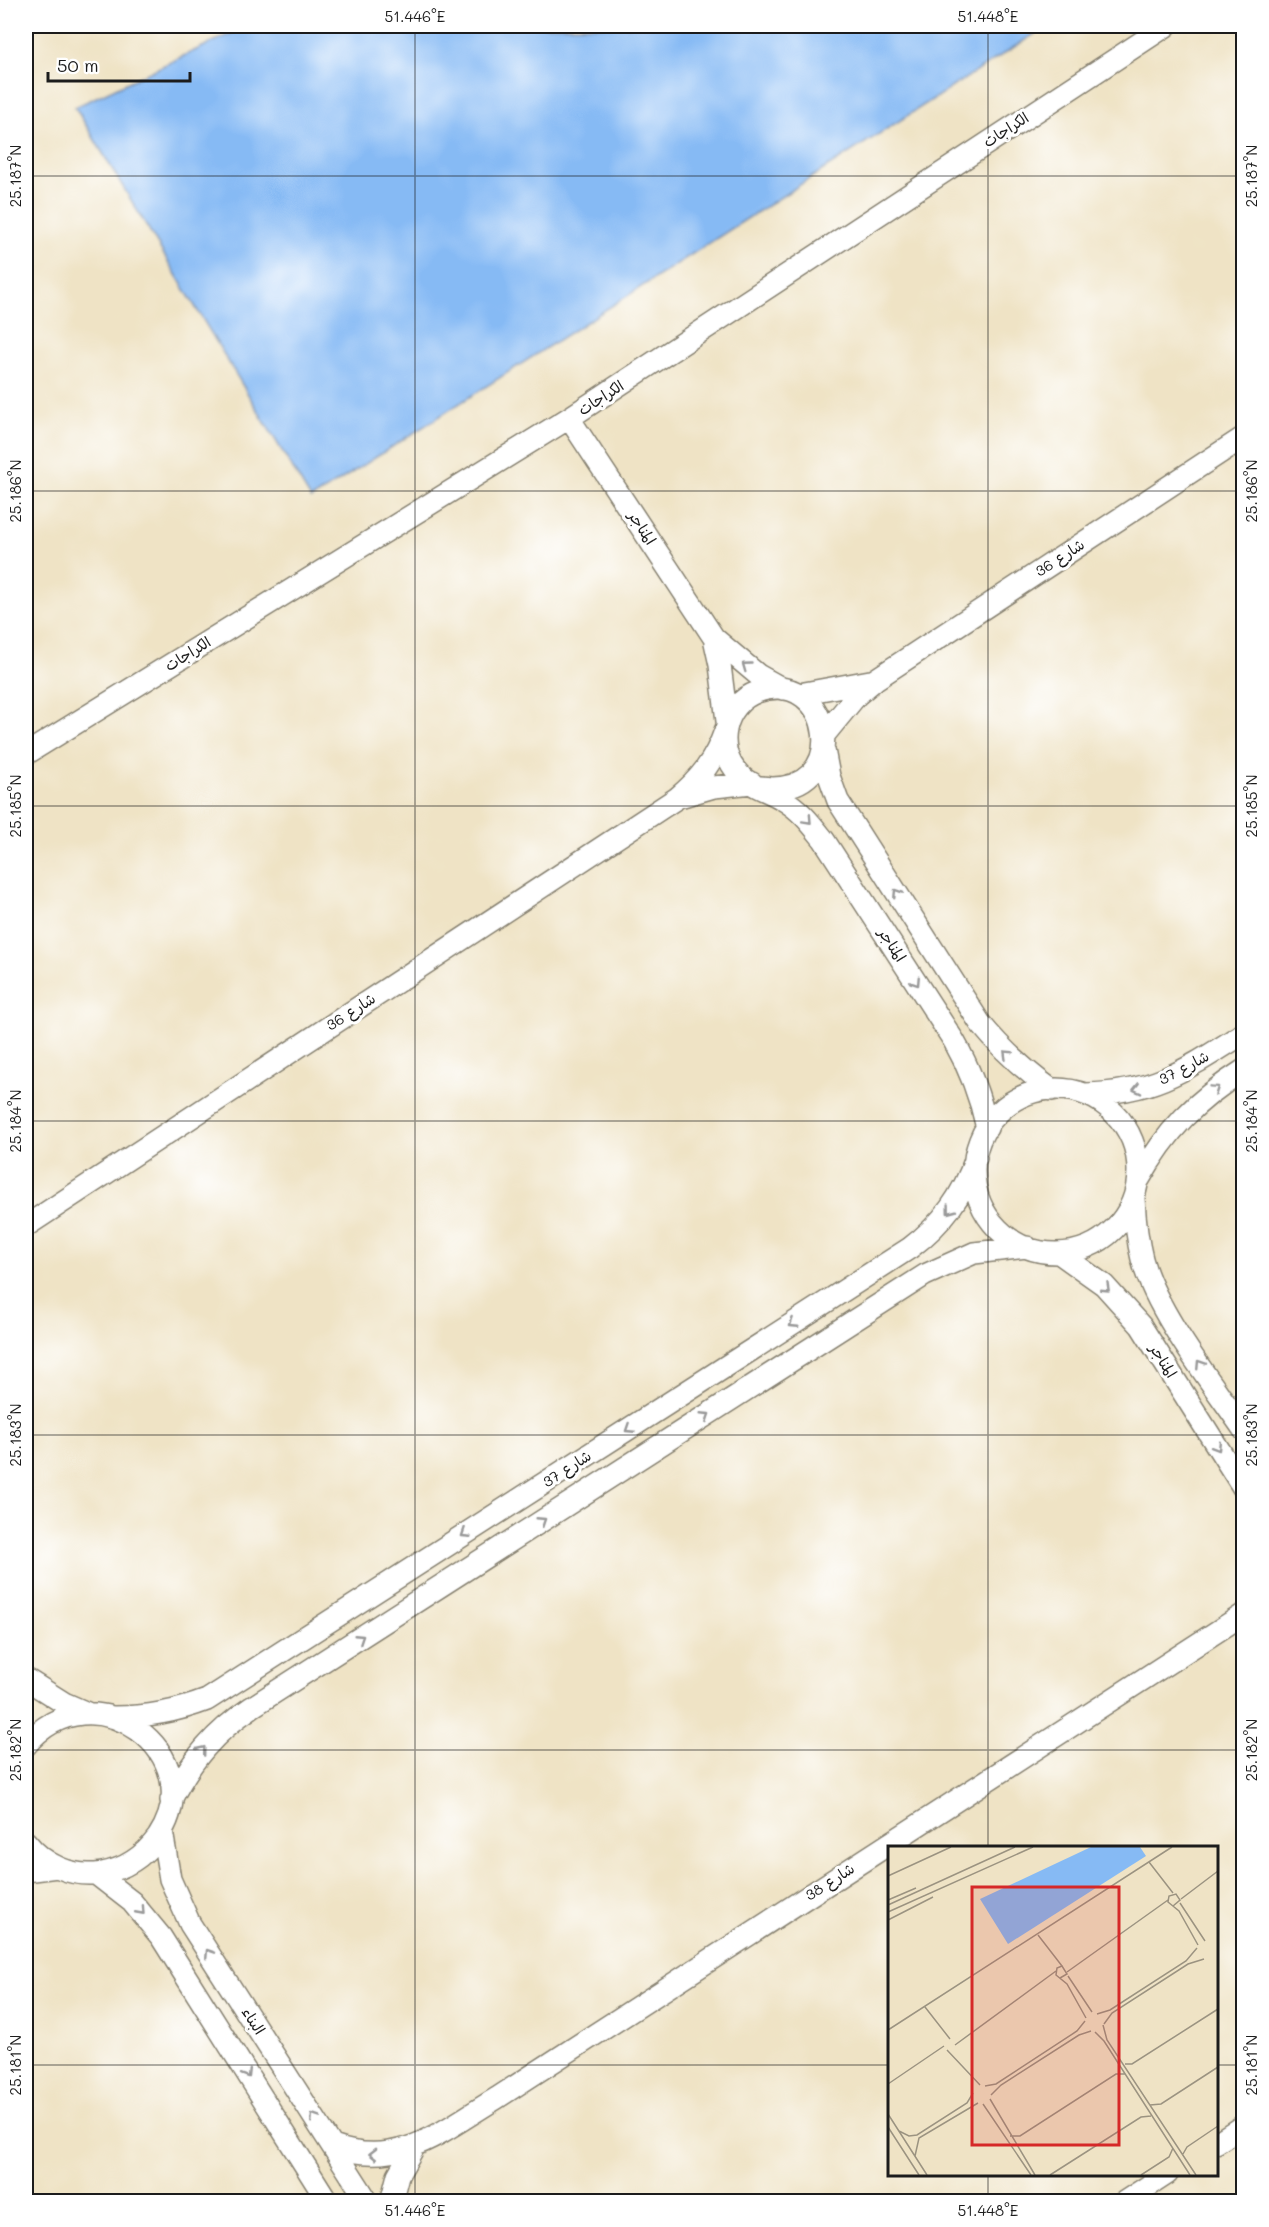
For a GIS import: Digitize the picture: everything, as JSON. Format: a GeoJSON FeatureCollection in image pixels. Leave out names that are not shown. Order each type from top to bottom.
{"type":"FeatureCollection","features":[{"type":"Feature","properties":{"kind":"street","name":"الكراجات"},"geometry":{"type":"LineString","coordinates":[[26,754],[569,418],[1166,26]]}},
{"type":"Feature","properties":{"kind":"street","name":"المناجر"},"geometry":{"type":"LineString","coordinates":[[569,418],[714,638],[750,669],[791,691]]}},
{"type":"Feature","properties":{"kind":"street","name":"شارع 36"},"geometry":{"type":"LineString","coordinates":[[825,742],[857,695],[876,679],[1244,437]]}},
{"type":"Feature","properties":{"kind":"street","name":"المناجر"},"geometry":{"type":"LineString","coordinates":[[714,638],[720,665],[726,726]]}},
{"type":"Feature","properties":{"kind":"street","name":"شارع 36"},"geometry":{"type":"LineString","coordinates":[[791,691],[851,686],[876,679]]}},
{"type":"Feature","properties":{"kind":"street"},"geometry":{"type":"LineString","coordinates":[[825,742],[818,765],[807,777],[793,786],[777,789],[756,785],[739,774],[730,762],[725,747],[726,726],[736,706],[749,695],[766,689],[791,691],[812,704],[821,718],[825,742],[829,776],[838,801],[981,1023],[1001,1049],[1025,1071],[1052,1090]]}},
{"type":"Feature","properties":{"kind":"street","name":"شارع 36"},"geometry":{"type":"LineString","coordinates":[[26,1226],[677,798],[702,776],[712,762],[726,726]]}},
{"type":"Feature","properties":{"kind":"street","name":"المناجر"},"geometry":{"type":"LineString","coordinates":[[756,785],[785,800],[807,818],[824,840],[954,1041],[969,1068],[980,1098],[987,1128]]}},
{"type":"Feature","properties":{"kind":"street","name":"شارع 36"},"geometry":{"type":"LineString","coordinates":[[677,798],[714,787],[756,785]]}},
{"type":"Feature","properties":{"kind":"street","name":"شارع 37"},"geometry":{"type":"LineString","coordinates":[[1083,1094],[1132,1090],[1169,1079],[1244,1033]]}},
{"type":"Feature","properties":{"kind":"street"},"geometry":{"type":"LineString","coordinates":[[1136,1189],[1138,1166],[1130,1135],[1111,1110],[1083,1094],[1052,1090],[1037,1092],[1015,1101],[996,1116],[987,1128],[976,1158],[974,1174],[982,1205],[1000,1231],[1027,1247],[1059,1253],[1091,1245],[1106,1236],[1123,1219],[1136,1189],[1168,1133],[1209,1092],[1244,1070]]}},
{"type":"Feature","properties":{"kind":"street","name":"شارع 37"},"geometry":{"type":"LineString","coordinates":[[114,1717],[146,1717],[177,1711],[207,1700],[910,1248],[933,1231],[952,1209],[966,1185],[976,1158]]}},
{"type":"Feature","properties":{"kind":"street","name":"المناجر"},"geometry":{"type":"LineString","coordinates":[[1136,1189],[1136,1229],[1142,1260],[1154,1290],[1244,1430]]}},
{"type":"Feature","properties":{"kind":"street","name":"شارع 37"},"geometry":{"type":"LineString","coordinates":[[171,1800],[185,1772],[204,1747],[226,1725],[252,1707],[925,1275],[974,1253],[1027,1247]]}},
{"type":"Feature","properties":{"kind":"street","name":"المناجر"},"geometry":{"type":"LineString","coordinates":[[1059,1253],[1104,1285],[1124,1304],[1141,1326],[1244,1489]]}},
{"type":"Feature","properties":{"kind":"street","name":"شارع 38"},"geometry":{"type":"LineString","coordinates":[[333,2146],[373,2155],[414,2147],[497,2098],[1244,1614]]}},
{"type":"Feature","properties":{"kind":"street"},"geometry":{"type":"LineString","coordinates":[[26,1678],[64,1703],[87,1713],[114,1717],[142,1731],[161,1755],[169,1777],[171,1800],[162,1831],[141,1856],[119,1868],[96,1874],[82,1874],[57,1867],[43,1860],[26,1842]]}},
{"type":"Feature","properties":{"kind":"street"},"geometry":{"type":"LineString","coordinates":[[26,1744],[48,1725],[60,1719],[87,1713]]}},
{"type":"Feature","properties":{"kind":"street","name":"البناء"},"geometry":{"type":"LineString","coordinates":[[162,1831],[170,1879],[190,1924],[368,2202]]}},
{"type":"Feature","properties":{"kind":"street"},"geometry":{"type":"LineString","coordinates":[[26,1872],[57,1867]]}},
{"type":"Feature","properties":{"kind":"street"},"geometry":{"type":"LineString","coordinates":[[96,1874],[132,1902],[161,1937],[328,2202]]}},
{"type":"Feature","properties":{"kind":"street"},"geometry":{"type":"LineString","coordinates":[[1218,2142],[1244,2125]]}},
{"type":"Feature","properties":{"kind":"street","name":"شارع 38"},"geometry":{"type":"LineString","coordinates":[[391,2202],[398,2175],[414,2147]]}},
{"type":"Feature","properties":{"kind":"street"},"geometry":{"type":"LineString","coordinates":[[1124,2202],[1165,2176]]}},
{"type":"Feature","properties":{"kind":"water"},"geometry":{"type":"Polygon","coordinates":[[[247,26],[1047,26],[311,499],[75,107],[247,26]]]}}]}
